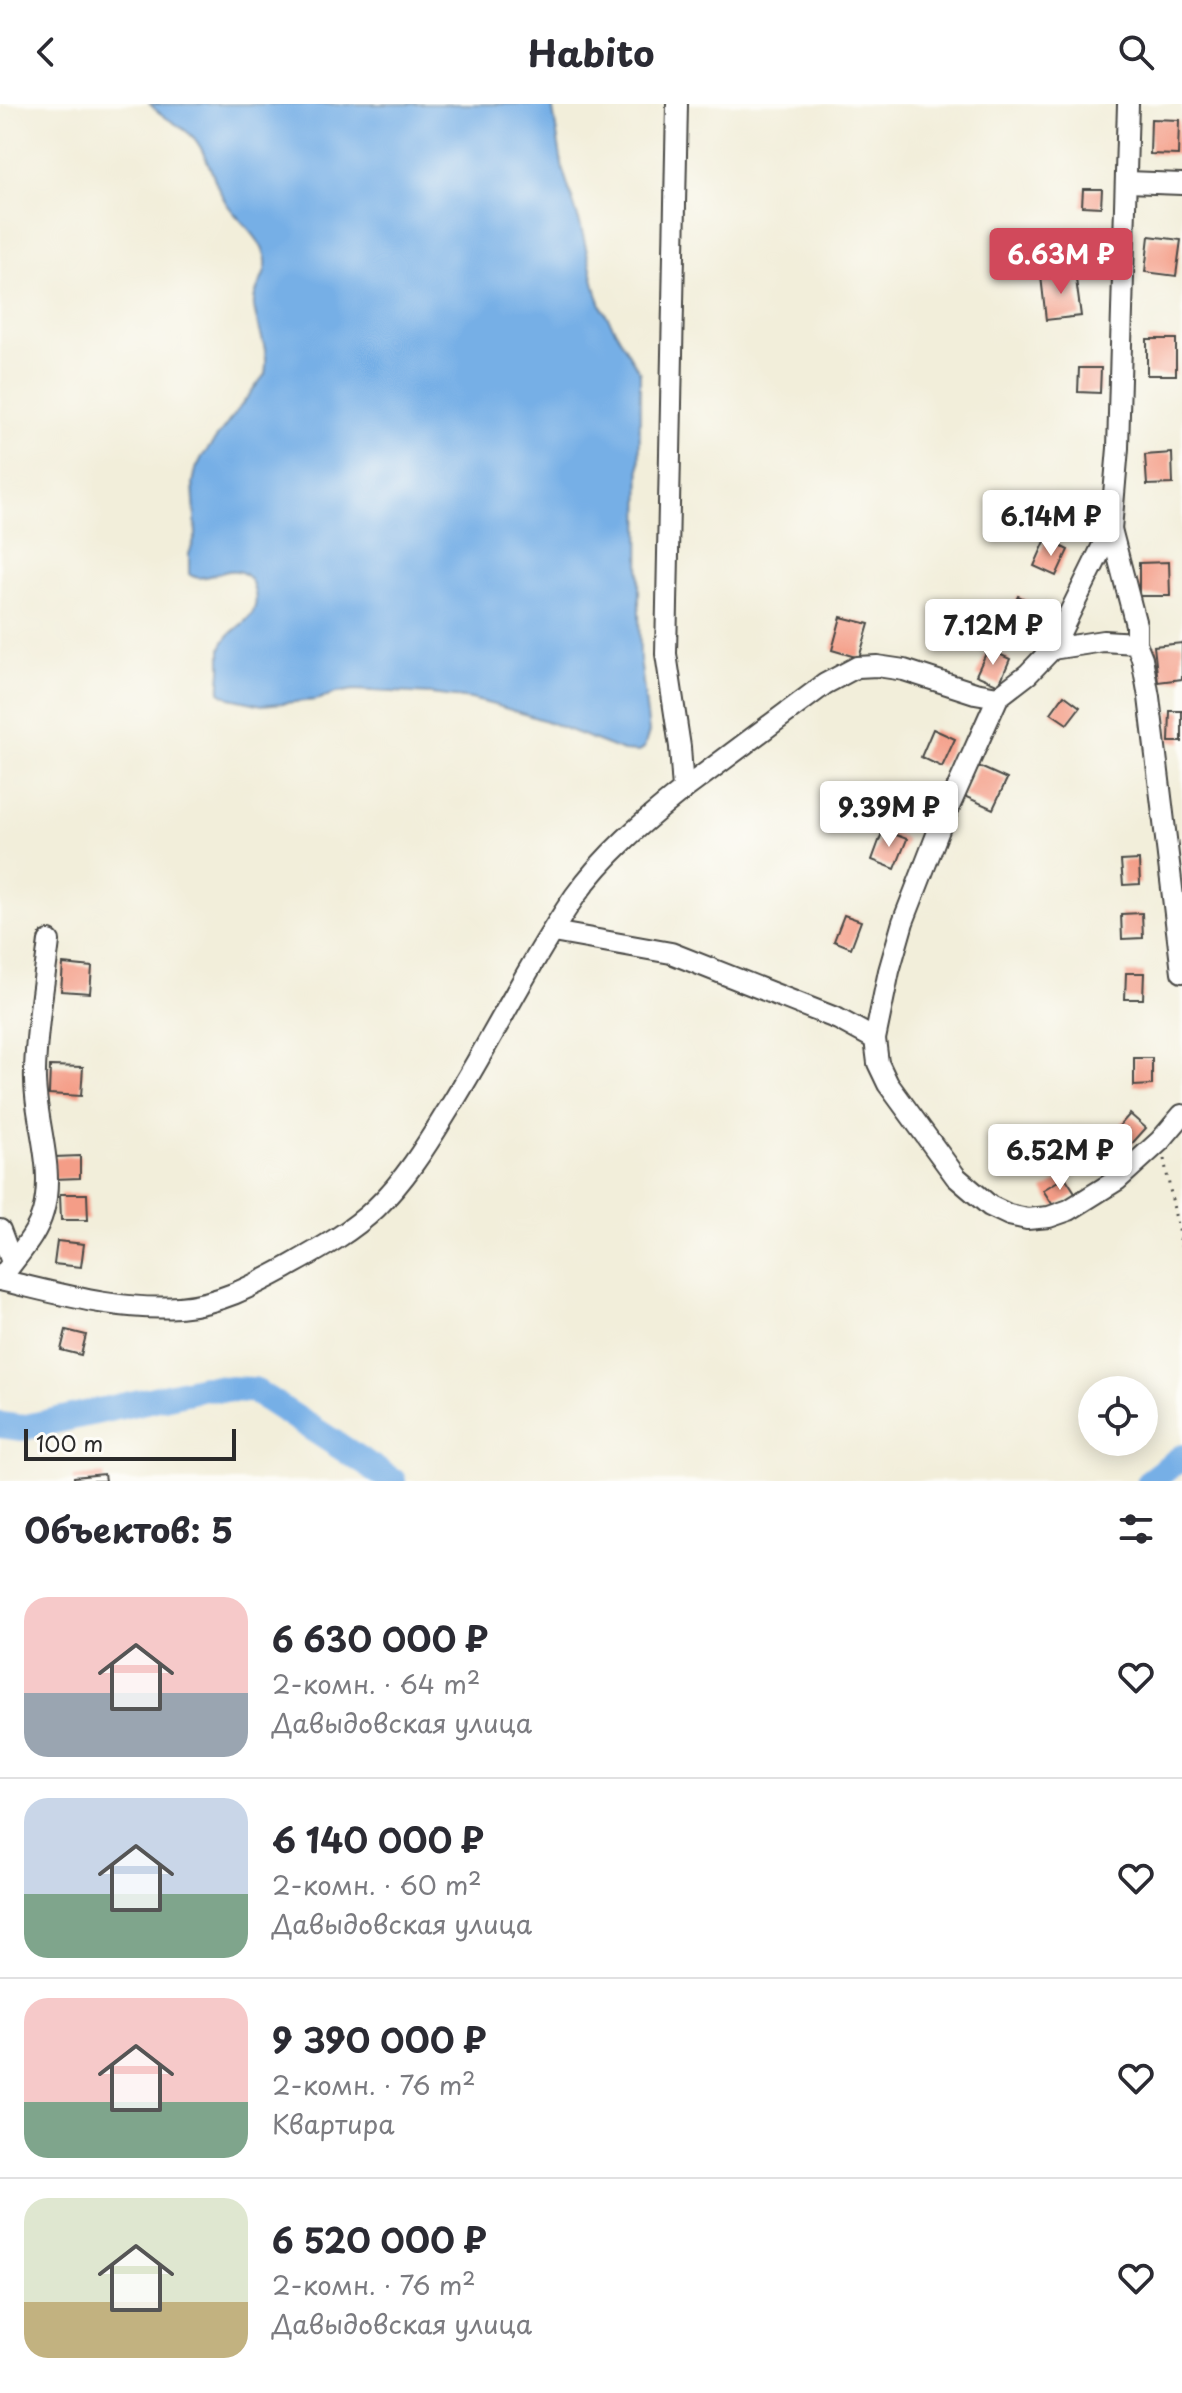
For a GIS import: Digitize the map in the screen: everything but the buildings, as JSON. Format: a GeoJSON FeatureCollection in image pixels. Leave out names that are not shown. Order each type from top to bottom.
{"type":"FeatureCollection","features":[{"type":"Feature","properties":{"kind":"street"},"geometry":{"type":"LineString","coordinates":[[677,104],[666,654],[683,790]]}},
{"type":"Feature","properties":{"kind":"street"},"geometry":{"type":"LineString","coordinates":[[1128,104],[1118,448],[1111,529],[1136,625],[1136,643],[1149,697],[1182,972]]}},
{"type":"Feature","properties":{"kind":"street"},"geometry":{"type":"LineString","coordinates":[[1127,182],[1182,184]]}},
{"type":"Feature","properties":{"kind":"street"},"geometry":{"type":"LineString","coordinates":[[1111,529],[1052,649],[1028,674],[998,697],[940,827],[903,922],[875,1039],[878,1063],[888,1084],[933,1147],[956,1177],[976,1196],[1009,1215],[1027,1219],[1049,1217],[1069,1210],[1117,1180],[1160,1141],[1182,1115]]}},
{"type":"Feature","properties":{"kind":"street"},"geometry":{"type":"LineString","coordinates":[[1052,649],[1103,641],[1136,643]]}},
{"type":"Feature","properties":{"kind":"street"},"geometry":{"type":"LineString","coordinates":[[4,1274],[114,1306],[151,1308],[193,1305],[230,1297],[345,1234],[376,1208],[420,1154],[575,897],[620,843],[683,790],[825,684],[857,667],[904,670],[975,693],[998,697]]}},
{"type":"Feature","properties":{"kind":"street"},"geometry":{"type":"LineString","coordinates":[[553,932],[671,953],[838,1019],[875,1039]]}},
{"type":"Feature","properties":{"kind":"street"},"geometry":{"type":"LineString","coordinates":[[4,1274],[36,1230],[46,1197],[35,1099],[35,1070],[49,941]]}},
{"type":"Feature","properties":{"kind":"street"},"geometry":{"type":"LineString","coordinates":[[0,1230],[4,1274]]}},
{"type":"Feature","properties":{"kind":"path"},"geometry":{"type":"LineString","coordinates":[[1160,1141],[1182,1250]]}},
{"type":"Feature","properties":{"kind":"water"},"geometry":{"type":"Polygon","coordinates":[[[150,104],[552,104],[563,170],[597,294],[640,373],[640,658],[649,732],[644,748],[638,752],[623,751],[543,720],[471,699],[354,690],[316,700],[262,705],[230,698],[220,692],[221,649],[224,641],[253,611],[255,593],[250,580],[240,572],[202,578],[189,574],[189,554],[196,535],[193,483],[202,457],[265,374],[266,356],[254,301],[265,272],[266,260],[255,237],[222,196],[194,138],[150,104]]]}},
{"type":"Feature","properties":{"kind":"waterway"},"geometry":{"type":"LineString","coordinates":[[0,1425],[22,1428],[204,1388],[253,1390],[393,1481]]}},
{"type":"Feature","properties":{"kind":"waterway"},"geometry":{"type":"LineString","coordinates":[[1150,1481],[1182,1457]]}}]}
